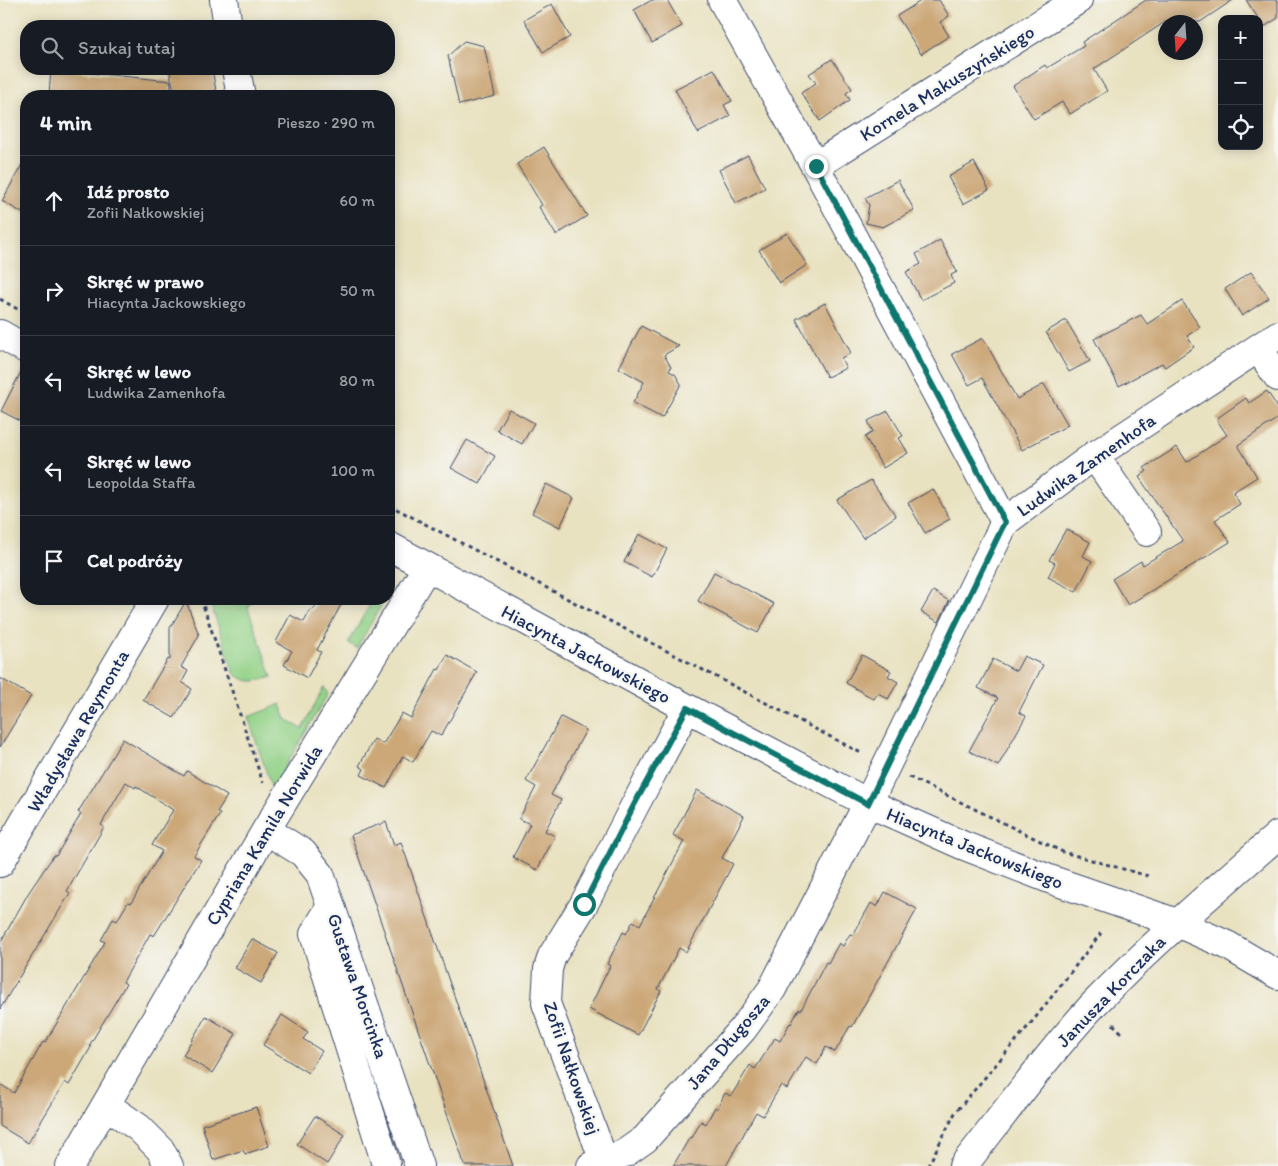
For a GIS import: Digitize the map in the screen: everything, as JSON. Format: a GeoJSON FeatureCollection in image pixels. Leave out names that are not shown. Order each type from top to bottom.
{"type":"FeatureCollection","features":[{"type":"Feature","properties":{"kind":"street"},"geometry":{"type":"LineString","coordinates":[[224,0],[227,20]]}},
{"type":"Feature","properties":{"kind":"street"},"geometry":{"type":"LineString","coordinates":[[722,0],[816,166],[1005,522]]}},
{"type":"Feature","properties":{"kind":"street","name":"Kornela Makuszyńskiego"},"geometry":{"type":"LineString","coordinates":[[816,166],[1078,0]]}},
{"type":"Feature","properties":{"kind":"street"},"geometry":{"type":"LineString","coordinates":[[237,75],[240,90]]}},
{"type":"Feature","properties":{"kind":"street"},"geometry":{"type":"LineString","coordinates":[[0,334],[20,346]]}},
{"type":"Feature","properties":{"kind":"street"},"geometry":{"type":"LineString","coordinates":[[1268,342],[1278,377]]}},
{"type":"Feature","properties":{"kind":"street","name":"Ludwika Zamenhofa"},"geometry":{"type":"LineString","coordinates":[[868,804],[1005,522],[1094,455],[1268,342]]}},
{"type":"Feature","properties":{"kind":"street"},"geometry":{"type":"LineString","coordinates":[[1094,455],[1147,532]]}},
{"type":"Feature","properties":{"kind":"street","name":"Hiacynta Jackowskiego"},"geometry":{"type":"LineString","coordinates":[[395,549],[868,804],[962,845],[1052,880],[1177,923],[1227,945],[1278,975]]}},
{"type":"Feature","properties":{"kind":"street","name":"Cypriana Kamila Norwida"},"geometry":{"type":"LineString","coordinates":[[70,1166],[266,830],[427,567]]}},
{"type":"Feature","properties":{"kind":"street","name":"Władysława Reymonta"},"geometry":{"type":"LineString","coordinates":[[0,863],[152,605]]}},
{"type":"Feature","properties":{"kind":"street","name":"Zofii Nałkowskiej"},"geometry":{"type":"LineString","coordinates":[[597,1164],[546,1003],[548,969],[556,948],[584,904],[634,805],[687,708]]}},
{"type":"Feature","properties":{"kind":"street","name":"Jana Długosza"},"geometry":{"type":"LineString","coordinates":[[597,1164],[625,1153],[645,1139],[743,1029],[772,989],[868,804]]}},
{"type":"Feature","properties":{"kind":"street","name":"Gustawa Morcinka"},"geometry":{"type":"LineString","coordinates":[[266,830],[303,852],[320,874],[419,1166]]}},
{"type":"Feature","properties":{"kind":"street","name":"Janusza Korczaka"},"geometry":{"type":"LineString","coordinates":[[963,1166],[1056,1048],[1094,1004],[1177,923],[1278,835]]}},
{"type":"Feature","properties":{"kind":"street"},"geometry":{"type":"LineString","coordinates":[[331,906],[314,934],[386,1164]]}},
{"type":"Feature","properties":{"kind":"street"},"geometry":{"type":"LineString","coordinates":[[106,1105],[139,1128],[160,1149],[168,1166]]}},
{"type":"Feature","properties":{"kind":"path"},"geometry":{"type":"LineString","coordinates":[[0,300],[20,311]]}},
{"type":"Feature","properties":{"kind":"path"},"geometry":{"type":"LineString","coordinates":[[395,508],[886,766],[1063,852],[1148,876]]}},
{"type":"Feature","properties":{"kind":"path"},"geometry":{"type":"LineString","coordinates":[[203,605],[266,789]]}},
{"type":"Feature","properties":{"kind":"path"},"geometry":{"type":"LineString","coordinates":[[928,1166],[955,1113],[1036,1017],[1101,933]]}},
{"type":"Feature","properties":{"kind":"green space"},"geometry":{"type":"Polygon","coordinates":[[[211,605],[250,605],[248,608],[272,677],[252,681],[243,679],[234,673],[211,605]]]}},
{"type":"Feature","properties":{"kind":"green space"},"geometry":{"type":"Polygon","coordinates":[[[370,605],[382,605],[357,648],[348,643],[370,605]]]}},
{"type":"Feature","properties":{"kind":"green space"},"geometry":{"type":"Polygon","coordinates":[[[324,687],[328,694],[272,789],[248,717],[281,704],[286,719],[302,729],[324,687]]]}},
{"type":"Feature","properties":{"kind":"building"},"geometry":{"type":"Polygon","coordinates":[[[652,0],[667,0],[682,26],[652,43],[634,10],[652,0]]]}},
{"type":"Feature","properties":{"kind":"building"},"geometry":{"type":"Polygon","coordinates":[[[922,0],[939,0],[949,16],[940,22],[949,36],[921,54],[897,16],[922,0]]]}},
{"type":"Feature","properties":{"kind":"building"},"geometry":{"type":"Polygon","coordinates":[[[1146,0],[1233,0],[1203,20],[1203,15],[1158,15],[1158,27],[1094,69],[1107,91],[1070,114],[1062,102],[1034,119],[1013,86],[1045,65],[1047,68],[1084,46],[1082,42],[1146,0]]]}},
{"type":"Feature","properties":{"kind":"building"},"geometry":{"type":"Polygon","coordinates":[[[1246,0],[1278,0],[1278,18],[1264,27],[1263,15],[1256,15],[1246,0]]]}},
{"type":"Feature","properties":{"kind":"building"},"geometry":{"type":"Polygon","coordinates":[[[552,4],[570,37],[543,52],[524,20],[552,4]]]}},
{"type":"Feature","properties":{"kind":"building"},"geometry":{"type":"Polygon","coordinates":[[[464,41],[484,46],[495,96],[459,105],[448,56],[464,41]]]}},
{"type":"Feature","properties":{"kind":"building"},"geometry":{"type":"Polygon","coordinates":[[[832,59],[852,89],[846,93],[850,100],[820,121],[801,93],[816,83],[809,74],[832,59]]]}},
{"type":"Feature","properties":{"kind":"building"},"geometry":{"type":"Polygon","coordinates":[[[714,69],[732,101],[724,105],[730,116],[698,133],[675,89],[714,69]]]}},
{"type":"Feature","properties":{"kind":"building"},"geometry":{"type":"Polygon","coordinates":[[[51,75],[111,75],[171,81],[170,90],[49,90],[51,75]]]}},
{"type":"Feature","properties":{"kind":"building"},"geometry":{"type":"Polygon","coordinates":[[[170,75],[213,75],[216,90],[174,90],[170,75]]]}},
{"type":"Feature","properties":{"kind":"building"},"geometry":{"type":"Polygon","coordinates":[[[544,147],[587,216],[556,235],[539,207],[542,205],[517,164],[544,147]]]}},
{"type":"Feature","properties":{"kind":"building"},"geometry":{"type":"Polygon","coordinates":[[[748,155],[765,188],[736,203],[719,170],[748,155]]]}},
{"type":"Feature","properties":{"kind":"building"},"geometry":{"type":"Polygon","coordinates":[[[974,162],[989,190],[963,204],[948,177],[974,162]]]}},
{"type":"Feature","properties":{"kind":"building"},"geometry":{"type":"Polygon","coordinates":[[[20,168],[20,212],[2,201],[20,168]]]}},
{"type":"Feature","properties":{"kind":"building"},"geometry":{"type":"Polygon","coordinates":[[[898,180],[914,210],[883,227],[866,223],[869,205],[865,198],[898,180]]]}},
{"type":"Feature","properties":{"kind":"building"},"geometry":{"type":"Polygon","coordinates":[[[787,233],[807,265],[779,283],[759,250],[787,233]]]}},
{"type":"Feature","properties":{"kind":"building"},"geometry":{"type":"Polygon","coordinates":[[[940,240],[957,272],[951,275],[954,283],[921,300],[906,272],[921,264],[916,254],[940,240]]]}},
{"type":"Feature","properties":{"kind":"building"},"geometry":{"type":"Polygon","coordinates":[[[1251,272],[1269,298],[1242,316],[1225,289],[1251,272]]]}},
{"type":"Feature","properties":{"kind":"building"},"geometry":{"type":"Polygon","coordinates":[[[1182,301],[1200,327],[1187,336],[1194,347],[1165,367],[1162,363],[1119,386],[1094,339],[1141,315],[1147,324],[1182,301]]]}},
{"type":"Feature","properties":{"kind":"building"},"geometry":{"type":"Polygon","coordinates":[[[825,303],[851,353],[841,358],[846,368],[827,377],[796,319],[825,303]]]}},
{"type":"Feature","properties":{"kind":"building"},"geometry":{"type":"Polygon","coordinates":[[[1066,320],[1090,361],[1069,372],[1046,332],[1066,320]]]}},
{"type":"Feature","properties":{"kind":"building"},"geometry":{"type":"Polygon","coordinates":[[[641,326],[679,346],[664,355],[671,367],[669,371],[675,374],[681,384],[662,418],[633,403],[644,382],[619,368],[641,326]]]}},
{"type":"Feature","properties":{"kind":"building"},"geometry":{"type":"Polygon","coordinates":[[[983,338],[1017,399],[1044,384],[1068,425],[1022,450],[982,378],[969,385],[952,354],[983,338]]]}},
{"type":"Feature","properties":{"kind":"building"},"geometry":{"type":"Polygon","coordinates":[[[20,374],[20,421],[1,411],[20,374]]]}},
{"type":"Feature","properties":{"kind":"building"},"geometry":{"type":"Polygon","coordinates":[[[1267,391],[1278,408],[1278,418],[1238,445],[1257,477],[1233,492],[1240,504],[1215,520],[1230,542],[1128,605],[1112,579],[1141,561],[1143,565],[1183,541],[1139,477],[1147,471],[1144,468],[1177,447],[1187,462],[1227,435],[1216,419],[1246,398],[1249,403],[1267,391]]]}},
{"type":"Feature","properties":{"kind":"building"},"geometry":{"type":"Polygon","coordinates":[[[509,409],[534,423],[522,444],[497,430],[509,409]]]}},
{"type":"Feature","properties":{"kind":"building"},"geometry":{"type":"Polygon","coordinates":[[[888,411],[903,436],[899,438],[908,453],[883,468],[865,437],[873,432],[868,421],[888,411]]]}},
{"type":"Feature","properties":{"kind":"building"},"geometry":{"type":"Polygon","coordinates":[[[467,440],[495,456],[480,484],[451,468],[467,440]]]}},
{"type":"Feature","properties":{"kind":"building"},"geometry":{"type":"Polygon","coordinates":[[[871,480],[896,516],[863,538],[837,500],[871,480]]]}},
{"type":"Feature","properties":{"kind":"building"},"geometry":{"type":"Polygon","coordinates":[[[546,484],[574,498],[560,527],[532,513],[546,484]]]}},
{"type":"Feature","properties":{"kind":"building"},"geometry":{"type":"Polygon","coordinates":[[[933,489],[950,519],[925,533],[908,503],[933,489]]]}},
{"type":"Feature","properties":{"kind":"building"},"geometry":{"type":"Polygon","coordinates":[[[1066,529],[1090,542],[1083,556],[1092,561],[1076,592],[1048,577],[1055,563],[1049,560],[1066,529]]]}},
{"type":"Feature","properties":{"kind":"building"},"geometry":{"type":"Polygon","coordinates":[[[639,534],[667,549],[652,577],[624,562],[639,534]]]}},
{"type":"Feature","properties":{"kind":"building"},"geometry":{"type":"Polygon","coordinates":[[[714,572],[774,604],[758,633],[698,601],[714,572]]]}},
{"type":"Feature","properties":{"kind":"building"},"geometry":{"type":"Polygon","coordinates":[[[933,591],[949,601],[939,622],[921,612],[933,591]]]}},
{"type":"Feature","properties":{"kind":"building"},"geometry":{"type":"Polygon","coordinates":[[[184,605],[188,605],[199,635],[181,667],[188,671],[182,682],[192,689],[174,718],[143,700],[168,659],[170,660],[170,628],[184,605]]]}},
{"type":"Feature","properties":{"kind":"building"},"geometry":{"type":"Polygon","coordinates":[[[316,605],[341,605],[317,650],[321,652],[307,678],[284,665],[292,651],[276,642],[290,615],[304,622],[310,611],[316,605]]]}},
{"type":"Feature","properties":{"kind":"building"},"geometry":{"type":"Polygon","coordinates":[[[447,655],[477,672],[441,736],[431,731],[413,762],[403,756],[386,788],[361,775],[364,769],[359,766],[374,739],[383,744],[402,713],[411,718],[437,669],[439,670],[447,655]]]}},
{"type":"Feature","properties":{"kind":"building"},"geometry":{"type":"Polygon","coordinates":[[[862,655],[891,671],[888,676],[898,682],[888,699],[878,693],[874,699],[846,683],[862,655]]]}},
{"type":"Feature","properties":{"kind":"building"},"geometry":{"type":"Polygon","coordinates":[[[1024,656],[1043,665],[1019,712],[1026,716],[998,766],[969,751],[998,698],[978,688],[993,659],[1016,671],[1024,656]]]}},
{"type":"Feature","properties":{"kind":"building"},"geometry":{"type":"Polygon","coordinates":[[[0,678],[31,696],[0,747],[0,678]]]}},
{"type":"Feature","properties":{"kind":"building"},"geometry":{"type":"Polygon","coordinates":[[[561,717],[586,730],[551,795],[561,800],[545,831],[555,836],[537,870],[513,857],[530,824],[519,819],[536,787],[526,781],[561,717]]]}},
{"type":"Feature","properties":{"kind":"building"},"geometry":{"type":"Polygon","coordinates":[[[123,739],[184,776],[187,771],[227,796],[217,812],[220,814],[194,856],[201,860],[154,936],[150,934],[123,982],[126,984],[89,1046],[91,1047],[69,1085],[65,1082],[28,1143],[0,1126],[0,1084],[14,1093],[105,942],[101,940],[113,919],[117,921],[128,902],[131,903],[162,851],[152,845],[173,810],[136,786],[135,788],[126,782],[101,825],[104,827],[67,891],[70,893],[0,1009],[0,943],[29,892],[54,855],[56,856],[81,814],[78,812],[123,739]]]}},
{"type":"Feature","properties":{"kind":"building"},"geometry":{"type":"Polygon","coordinates":[[[697,790],[744,816],[722,858],[733,864],[686,952],[679,948],[658,989],[661,991],[638,1035],[589,1009],[610,966],[607,964],[623,932],[626,934],[633,921],[640,925],[684,841],[673,835],[697,790]]]}},
{"type":"Feature","properties":{"kind":"building"},"geometry":{"type":"Polygon","coordinates":[[[386,822],[394,845],[401,842],[513,1166],[465,1166],[351,835],[386,822]]]}},
{"type":"Feature","properties":{"kind":"building"},"geometry":{"type":"Polygon","coordinates":[[[885,892],[917,909],[852,1027],[850,1026],[835,1052],[826,1047],[817,1064],[806,1057],[787,1089],[781,1085],[763,1116],[756,1112],[726,1166],[673,1166],[701,1121],[706,1124],[715,1107],[717,1109],[725,1093],[731,1096],[750,1065],[755,1069],[775,1038],[780,1041],[799,1009],[801,1010],[826,962],[828,963],[839,943],[843,946],[850,934],[853,935],[871,903],[877,907],[885,892]]]}},
{"type":"Feature","properties":{"kind":"building"},"geometry":{"type":"Polygon","coordinates":[[[252,939],[278,953],[261,983],[235,968],[252,939]]]}},
{"type":"Feature","properties":{"kind":"building"},"geometry":{"type":"Polygon","coordinates":[[[282,1015],[308,1032],[303,1039],[322,1051],[308,1073],[263,1045],[282,1015]]]}},
{"type":"Feature","properties":{"kind":"building"},"geometry":{"type":"Polygon","coordinates":[[[206,1016],[236,1034],[212,1073],[183,1055],[206,1016]]]}},
{"type":"Feature","properties":{"kind":"building"},"geometry":{"type":"Polygon","coordinates":[[[256,1107],[269,1146],[245,1154],[243,1150],[213,1160],[202,1125],[256,1107]]]}},
{"type":"Feature","properties":{"kind":"building"},"geometry":{"type":"Polygon","coordinates":[[[315,1116],[345,1135],[327,1164],[297,1144],[315,1116]]]}},
{"type":"Feature","properties":{"kind":"route"},"geometry":{"type":"LineString","coordinates":[[584,904],[634,805],[687,708],[868,804],[1005,522],[816,166]]}}]}
